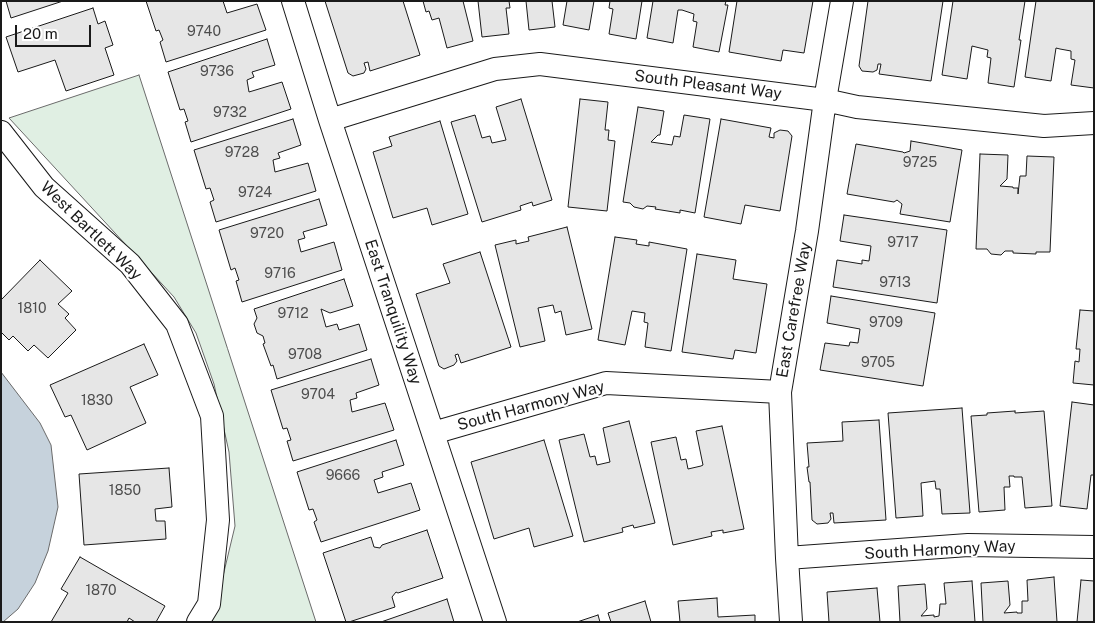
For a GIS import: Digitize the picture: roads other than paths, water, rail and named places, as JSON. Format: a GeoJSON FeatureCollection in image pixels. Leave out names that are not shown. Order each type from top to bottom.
{"type":"FeatureCollection","features":[{"type":"Feature","properties":{"kind":"street","name":"East Tranquility Way"},"geometry":{"type":"LineString","coordinates":[[293,1],[494,622]]}},
{"type":"Feature","properties":{"kind":"street","name":"East Carefree Way"},"geometry":{"type":"LineString","coordinates":[[791,622],[780,392],[842,1]]}},
{"type":"Feature","properties":{"kind":"street","name":"South Pleasant Way"},"geometry":{"type":"LineString","coordinates":[[330,120],[495,69],[540,64],[825,100],[857,106],[1044,126],[1094,123]]}},
{"type":"Feature","properties":{"kind":"street","name":"West Bartlett Way"},"geometry":{"type":"LineString","coordinates":[[1,132],[44,187],[130,264],[177,324],[212,416],[218,520],[209,604],[198,622]]}},
{"type":"Feature","properties":{"kind":"street","name":"South Harmony Way"},"geometry":{"type":"LineString","coordinates":[[433,433],[606,383],[780,392]]}},
{"type":"Feature","properties":{"kind":"street","name":"South Harmony Way"},"geometry":{"type":"LineString","coordinates":[[787,558],[968,545],[1094,546]]}}]}
